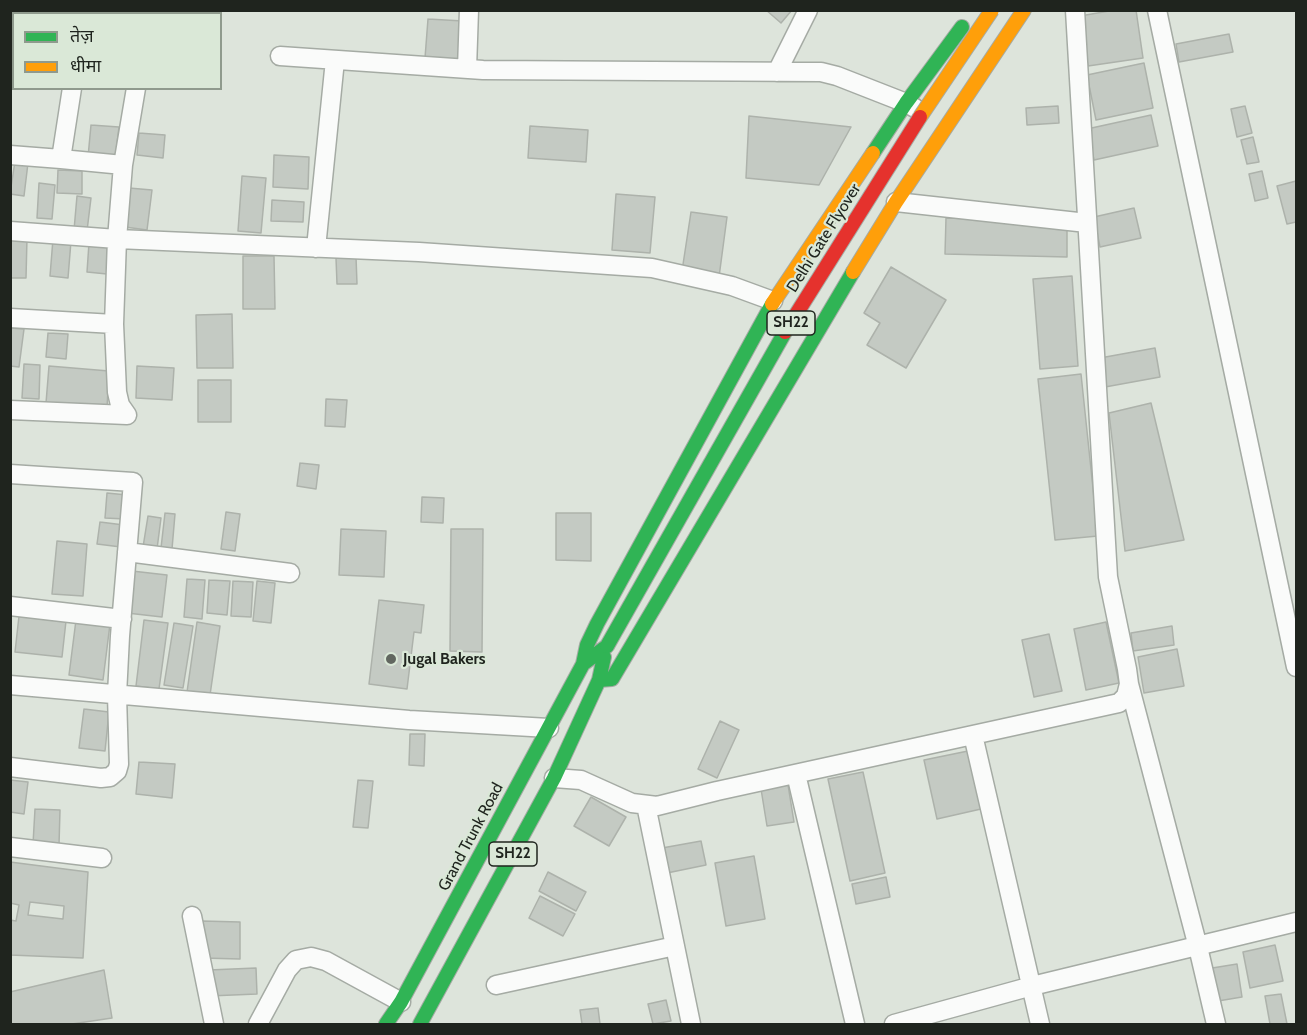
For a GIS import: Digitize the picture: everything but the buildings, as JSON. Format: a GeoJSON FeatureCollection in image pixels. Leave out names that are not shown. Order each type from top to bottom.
{"type":"FeatureCollection","features":[{"type":"Feature","properties":{"kind":"main road","name":"Delhi Gate Flyover"},"geometry":{"type":"LineString","coordinates":[[600,680],[607,646],[786,330],[915,124],[992,10]]}},
{"type":"Feature","properties":{"kind":"main road"},"geometry":{"type":"LineString","coordinates":[[600,680],[612,679],[828,312],[896,202],[1024,10]]}},
{"type":"Feature","properties":{"kind":"main road"},"geometry":{"type":"LineString","coordinates":[[583,664],[587,645],[597,624],[773,301],[906,103],[968,20]]}},
{"type":"Feature","properties":{"kind":"main road","name":"Delhi Gate Flyover"},"geometry":{"type":"LineString","coordinates":[[583,664],[607,646]]}},
{"type":"Feature","properties":{"kind":"main road","name":"Grand Trunk Road"},"geometry":{"type":"LineString","coordinates":[[386,1024],[401,1002],[583,664]]}},
{"type":"Feature","properties":{"kind":"main road","name":"SH22"},"geometry":{"type":"LineString","coordinates":[[420,1024],[554,778],[600,680]]}},
{"type":"Feature","properties":{"kind":"street"},"geometry":{"type":"LineString","coordinates":[[467,69],[469,10]]}},
{"type":"Feature","properties":{"kind":"street"},"geometry":{"type":"LineString","coordinates":[[777,72],[808,10]]}},
{"type":"Feature","properties":{"kind":"street"},"geometry":{"type":"LineString","coordinates":[[1157,10],[1296,667]]}},
{"type":"Feature","properties":{"kind":"street"},"geometry":{"type":"LineString","coordinates":[[1079,12],[1087,223],[1108,577],[1129,684],[1216,1024]]}},
{"type":"Feature","properties":{"kind":"street"},"geometry":{"type":"LineString","coordinates":[[280,56],[467,69],[820,72],[837,76],[906,103],[946,128]]}},
{"type":"Feature","properties":{"kind":"street"},"geometry":{"type":"LineString","coordinates":[[316,248],[335,60]]}},
{"type":"Feature","properties":{"kind":"street"},"geometry":{"type":"LineString","coordinates":[[61,159],[72,90]]}},
{"type":"Feature","properties":{"kind":"street"},"geometry":{"type":"LineString","coordinates":[[10,410],[128,416],[120,405],[117,392],[114,324],[117,239],[123,165],[136,90]]}},
{"type":"Feature","properties":{"kind":"street"},"geometry":{"type":"LineString","coordinates":[[10,155],[123,165]]}},
{"type":"Feature","properties":{"kind":"street"},"geometry":{"type":"LineString","coordinates":[[896,202],[1087,223]]}},
{"type":"Feature","properties":{"kind":"street"},"geometry":{"type":"LineString","coordinates":[[10,231],[117,239],[419,252],[652,268],[732,286],[773,301]]}},
{"type":"Feature","properties":{"kind":"street"},"geometry":{"type":"LineString","coordinates":[[10,318],[114,324]]}},
{"type":"Feature","properties":{"kind":"street"},"geometry":{"type":"LineString","coordinates":[[10,474],[133,482],[117,695],[117,771],[110,777],[10,767]]}},
{"type":"Feature","properties":{"kind":"street"},"geometry":{"type":"LineString","coordinates":[[127,552],[290,573]]}},
{"type":"Feature","properties":{"kind":"street"},"geometry":{"type":"LineString","coordinates":[[10,606],[122,619]]}},
{"type":"Feature","properties":{"kind":"street"},"geometry":{"type":"LineString","coordinates":[[554,778],[581,780],[632,803],[657,806],[1119,703],[1126,696],[1129,684]]}},
{"type":"Feature","properties":{"kind":"street"},"geometry":{"type":"LineString","coordinates":[[10,685],[409,720],[549,728]]}},
{"type":"Feature","properties":{"kind":"street"},"geometry":{"type":"LineString","coordinates":[[973,735],[1040,1024]]}},
{"type":"Feature","properties":{"kind":"street"},"geometry":{"type":"LineString","coordinates":[[796,774],[855,1024]]}},
{"type":"Feature","properties":{"kind":"street"},"geometry":{"type":"LineString","coordinates":[[646,805],[691,1024]]}},
{"type":"Feature","properties":{"kind":"street"},"geometry":{"type":"LineString","coordinates":[[10,847],[102,858]]}},
{"type":"Feature","properties":{"kind":"street"},"geometry":{"type":"LineString","coordinates":[[192,916],[214,1024]]}},
{"type":"Feature","properties":{"kind":"street"},"geometry":{"type":"LineString","coordinates":[[894,1024],[1032,986],[1296,922]]}},
{"type":"Feature","properties":{"kind":"street"},"geometry":{"type":"LineString","coordinates":[[496,984],[675,946]]}},
{"type":"Feature","properties":{"kind":"street"},"geometry":{"type":"LineString","coordinates":[[258,1024],[287,970],[296,960],[311,957],[326,962],[401,1002]]}},
{"type":"Feature","properties":{"kind":"traffic: fast"},"geometry":{"type":"LineString","coordinates":[[873,153],[906,103],[962,27]]}},
{"type":"Feature","properties":{"kind":"traffic: fast"},"geometry":{"type":"LineString","coordinates":[[599,680],[612,679],[853,272]]}},
{"type":"Feature","properties":{"kind":"traffic: fast"},"geometry":{"type":"LineString","coordinates":[[583,664],[587,645],[597,624],[772,304]]}},
{"type":"Feature","properties":{"kind":"traffic: fast"},"geometry":{"type":"LineString","coordinates":[[607,646],[785,332]]}},
{"type":"Feature","properties":{"kind":"traffic: fast"},"geometry":{"type":"LineString","coordinates":[[386,1024],[401,1002],[583,664],[607,646]]}},
{"type":"Feature","properties":{"kind":"traffic: fast"},"geometry":{"type":"LineString","coordinates":[[420,1024],[554,778],[599,680],[604,657]]}},
{"type":"Feature","properties":{"kind":"traffic: slow"},"geometry":{"type":"LineString","coordinates":[[920,117],[992,10]]}},
{"type":"Feature","properties":{"kind":"traffic: slow"},"geometry":{"type":"LineString","coordinates":[[853,272],[896,202],[1024,10]]}},
{"type":"Feature","properties":{"kind":"traffic: slow"},"geometry":{"type":"LineString","coordinates":[[772,304],[873,153]]}},
{"type":"Feature","properties":{"kind":"traffic: jam"},"geometry":{"type":"LineString","coordinates":[[785,332],[920,117]]}},
{"type":"Feature","properties":{"kind":"place","name":"Jugal Bakers"},"geometry":{"type":"Point","coordinates":[391,659]}}]}
